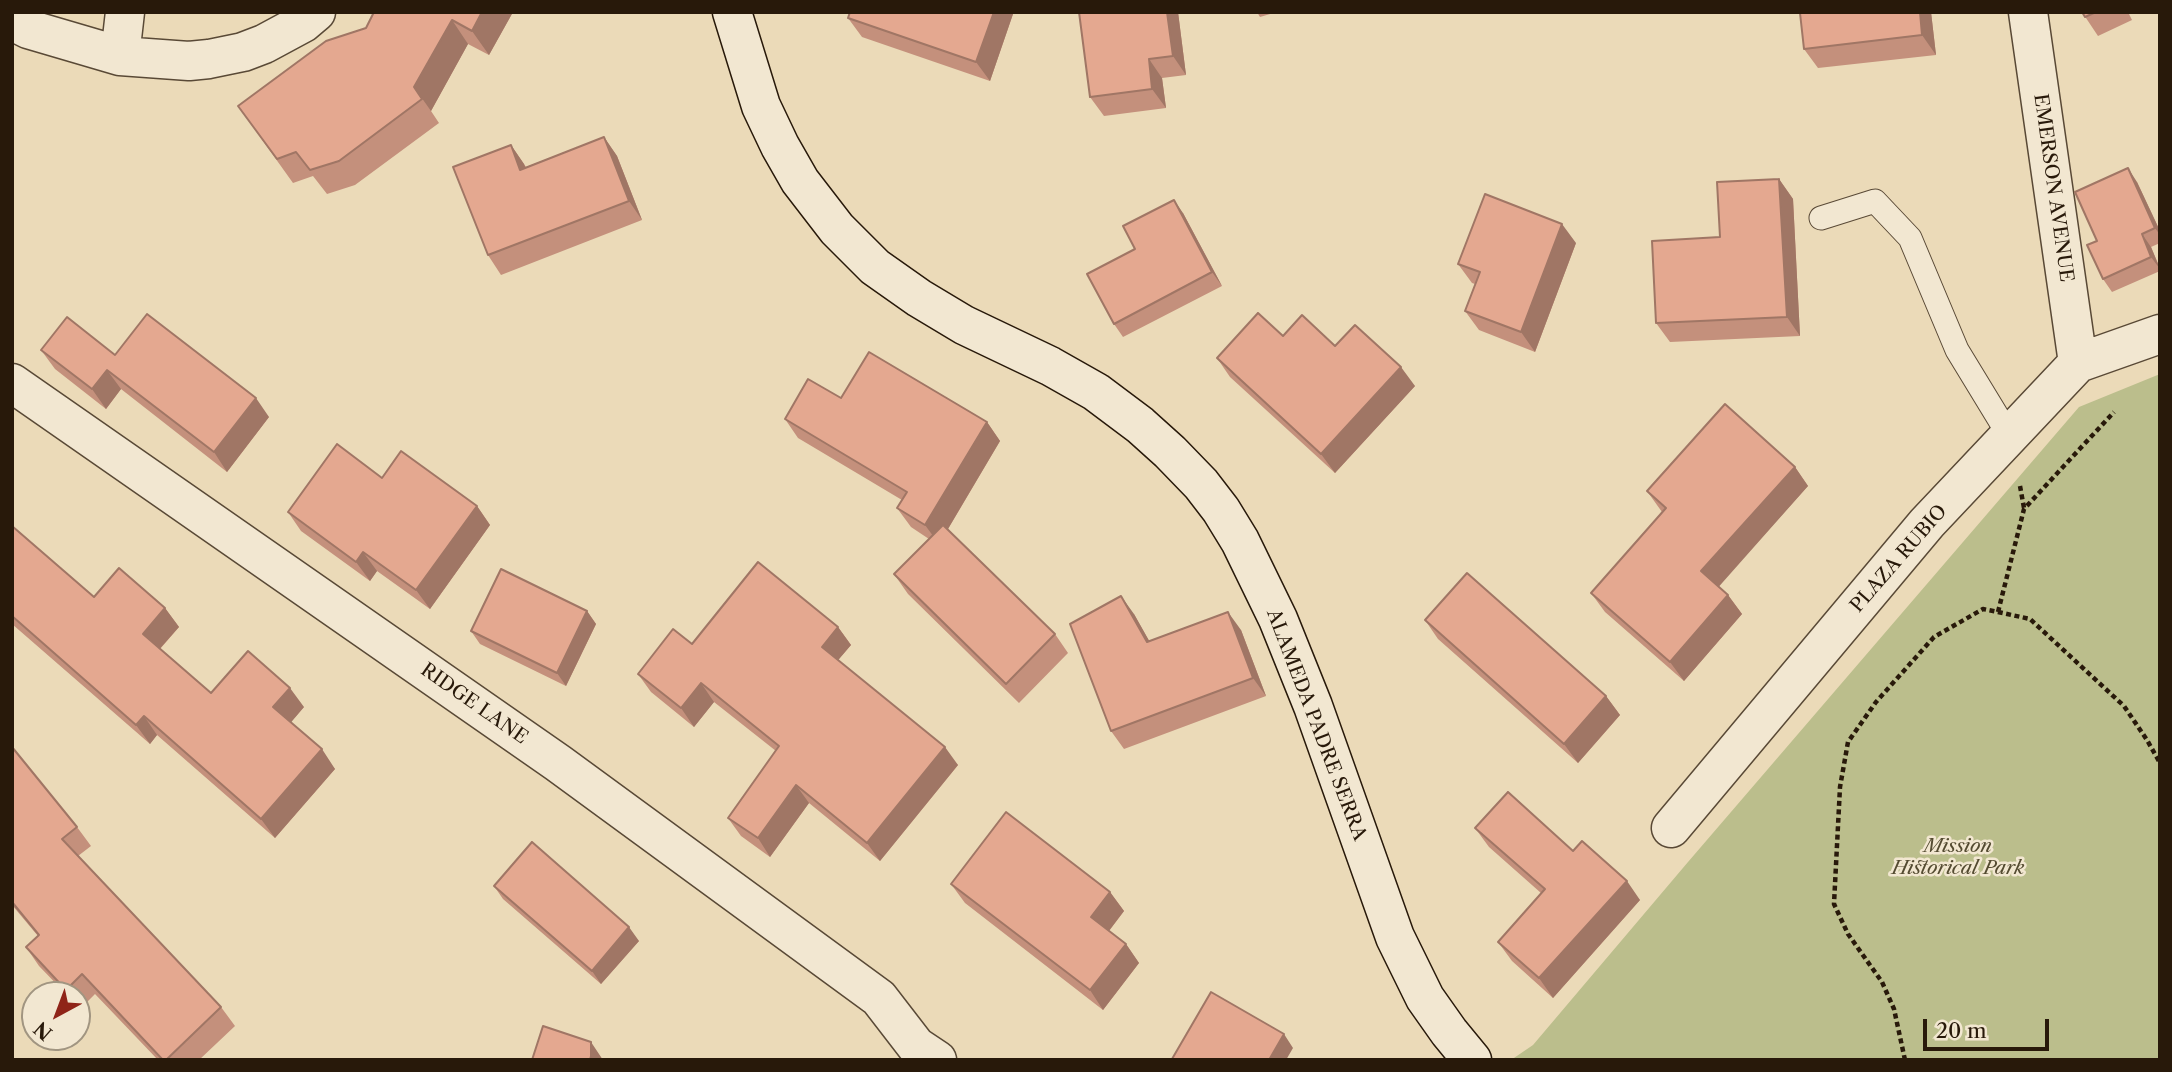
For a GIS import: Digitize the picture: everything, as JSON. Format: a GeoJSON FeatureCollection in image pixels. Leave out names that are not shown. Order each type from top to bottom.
{"type":"FeatureCollection","features":[{"type":"Feature","properties":{"kind":"street"},"geometry":{"type":"LineString","coordinates":[[120,56],[125,12]]}},
{"type":"Feature","properties":{"kind":"street"},"geometry":{"type":"LineString","coordinates":[[12,21],[28,29],[120,56],[189,61],[243,52],[264,44],[303,23],[316,12]]}},
{"type":"Feature","properties":{"kind":"street","name":"ALAMEDA PADRE SERRA"},"geometry":{"type":"LineString","coordinates":[[732,12],[761,106],[780,146],[806,189],[837,229],[875,267],[919,298],[964,325],[1050,366],[1096,392],[1140,425],[1170,453],[1201,484],[1221,510],[1240,541],[1283,632],[1395,937],[1425,998],[1472,1060]]}},
{"type":"Feature","properties":{"kind":"street","name":"EMERSON AVENUE"},"geometry":{"type":"LineString","coordinates":[[2028,12],[2078,363]]}},
{"type":"Feature","properties":{"kind":"street","name":"PLAZA RUBIO"},"geometry":{"type":"LineString","coordinates":[[1671,828],[1927,523],[2078,363],[2160,334]]}},
{"type":"Feature","properties":{"kind":"street","name":"RIDGE LANE"},"geometry":{"type":"LineString","coordinates":[[12,383],[558,763],[879,998],[919,1055]]}},
{"type":"Feature","properties":{"kind":"lane"},"geometry":{"type":"LineString","coordinates":[[1821,218],[1875,201],[1910,238],[1957,350],[2010,437]]}},
{"type":"Feature","properties":{"kind":"path"},"geometry":{"type":"LineString","coordinates":[[1998,612],[2024,509],[2114,412]]}},
{"type":"Feature","properties":{"kind":"path"},"geometry":{"type":"LineString","coordinates":[[1905,1060],[1894,1009],[1882,982],[1848,934],[1834,904],[1840,787],[1849,742],[1876,702],[1934,637],[1983,609],[1998,612],[2030,619],[2124,706],[2160,763]]}},
{"type":"Feature","properties":{"kind":"green space","name":"Mission Historical Park"},"geometry":{"type":"Polygon","coordinates":[[[2160,374],[2160,1060],[1511,1060],[1533,1045],[2079,407],[2160,374]]]}},
{"type":"Feature","properties":{"kind":"building"},"geometry":{"type":"Polygon","coordinates":[[[374,12],[482,12],[472,31],[452,20],[414,87],[422,99],[339,161],[310,170],[296,152],[277,159],[238,106],[326,41],[366,28],[374,12]]]}},
{"type":"Feature","properties":{"kind":"building"},"geometry":{"type":"Polygon","coordinates":[[[850,12],[994,12],[976,62],[848,18],[850,12]]]}},
{"type":"Feature","properties":{"kind":"building"},"geometry":{"type":"Polygon","coordinates":[[[1079,12],[1167,12],[1173,56],[1149,59],[1152,89],[1090,97],[1079,12]]]}},
{"type":"Feature","properties":{"kind":"building"},"geometry":{"type":"Polygon","coordinates":[[[1920,12],[1922,35],[1804,49],[1800,13],[1920,12]]]}},
{"type":"Feature","properties":{"kind":"building"},"geometry":{"type":"Polygon","coordinates":[[[2082,12],[2096,12],[2085,17],[2082,12]]]}},
{"type":"Feature","properties":{"kind":"building"},"geometry":{"type":"Polygon","coordinates":[[[604,137],[629,201],[488,255],[453,167],[511,145],[520,170],[604,137]]]}},
{"type":"Feature","properties":{"kind":"building"},"geometry":{"type":"Polygon","coordinates":[[[2128,168],[2155,228],[2142,234],[2151,257],[2103,279],[2087,245],[2097,241],[2075,192],[2128,168]]]}},
{"type":"Feature","properties":{"kind":"building"},"geometry":{"type":"Polygon","coordinates":[[[1779,179],[1787,317],[1656,323],[1652,241],[1720,237],[1717,182],[1779,179]]]}},
{"type":"Feature","properties":{"kind":"building"},"geometry":{"type":"Polygon","coordinates":[[[1485,194],[1562,224],[1521,332],[1465,311],[1480,272],[1458,264],[1485,194]]]}},
{"type":"Feature","properties":{"kind":"building"},"geometry":{"type":"Polygon","coordinates":[[[1174,200],[1212,272],[1114,324],[1087,274],[1135,249],[1123,226],[1174,200]]]}},
{"type":"Feature","properties":{"kind":"building"},"geometry":{"type":"Polygon","coordinates":[[[1258,313],[1283,336],[1302,315],[1335,346],[1355,325],[1401,367],[1321,454],[1217,358],[1258,313]]]}},
{"type":"Feature","properties":{"kind":"building"},"geometry":{"type":"Polygon","coordinates":[[[147,314],[256,398],[214,452],[107,370],[92,389],[41,350],[67,317],[115,355],[147,314]]]}},
{"type":"Feature","properties":{"kind":"building"},"geometry":{"type":"Polygon","coordinates":[[[869,352],[987,422],[925,525],[897,508],[907,492],[785,419],[808,379],[841,398],[869,352]]]}},
{"type":"Feature","properties":{"kind":"building"},"geometry":{"type":"Polygon","coordinates":[[[1725,404],[1795,467],[1701,571],[1728,595],[1670,662],[1591,593],[1666,508],[1647,491],[1725,404]]]}},
{"type":"Feature","properties":{"kind":"building"},"geometry":{"type":"Polygon","coordinates":[[[337,444],[382,478],[401,451],[477,506],[416,590],[363,552],[356,562],[288,512],[337,444]]]}},
{"type":"Feature","properties":{"kind":"building"},"geometry":{"type":"Polygon","coordinates":[[[943,525],[1055,634],[1006,684],[894,574],[943,525]]]}},
{"type":"Feature","properties":{"kind":"building"},"geometry":{"type":"Polygon","coordinates":[[[12,526],[94,597],[119,568],[165,608],[143,634],[211,693],[248,651],[290,688],[273,707],[322,749],[261,819],[144,716],[136,725],[12,616],[12,526]]]}},
{"type":"Feature","properties":{"kind":"building"},"geometry":{"type":"Polygon","coordinates":[[[758,562],[838,627],[822,647],[945,747],[867,843],[796,785],[758,838],[728,818],[779,746],[701,683],[681,708],[638,674],[673,629],[692,644],[758,562]]]}},
{"type":"Feature","properties":{"kind":"building"},"geometry":{"type":"Polygon","coordinates":[[[501,569],[587,611],[557,673],[471,631],[501,569]]]}},
{"type":"Feature","properties":{"kind":"building"},"geometry":{"type":"Polygon","coordinates":[[[1467,573],[1606,696],[1564,744],[1425,620],[1467,573]]]}},
{"type":"Feature","properties":{"kind":"building"},"geometry":{"type":"Polygon","coordinates":[[[1121,596],[1147,642],[1228,612],[1253,678],[1111,731],[1070,624],[1121,596]]]}},
{"type":"Feature","properties":{"kind":"building"},"geometry":{"type":"Polygon","coordinates":[[[12,747],[77,827],[62,839],[221,1007],[163,1060],[82,974],[75,981],[58,981],[26,947],[39,935],[12,902],[12,747]]]}},
{"type":"Feature","properties":{"kind":"building"},"geometry":{"type":"Polygon","coordinates":[[[1508,792],[1573,851],[1582,841],[1627,881],[1539,978],[1498,942],[1545,889],[1475,828],[1508,792]]]}},
{"type":"Feature","properties":{"kind":"building"},"geometry":{"type":"Polygon","coordinates":[[[1006,812],[1110,892],[1091,917],[1126,944],[1090,990],[951,884],[1006,812]]]}},
{"type":"Feature","properties":{"kind":"building"},"geometry":{"type":"Polygon","coordinates":[[[532,842],[629,927],[592,971],[494,886],[532,842]]]}},
{"type":"Feature","properties":{"kind":"building"},"geometry":{"type":"Polygon","coordinates":[[[1211,992],[1284,1034],[1269,1060],[1172,1059],[1211,992]]]}},
{"type":"Feature","properties":{"kind":"building"},"geometry":{"type":"Polygon","coordinates":[[[543,1026],[591,1042],[590,1060],[532,1060],[543,1026]]]}}]}
